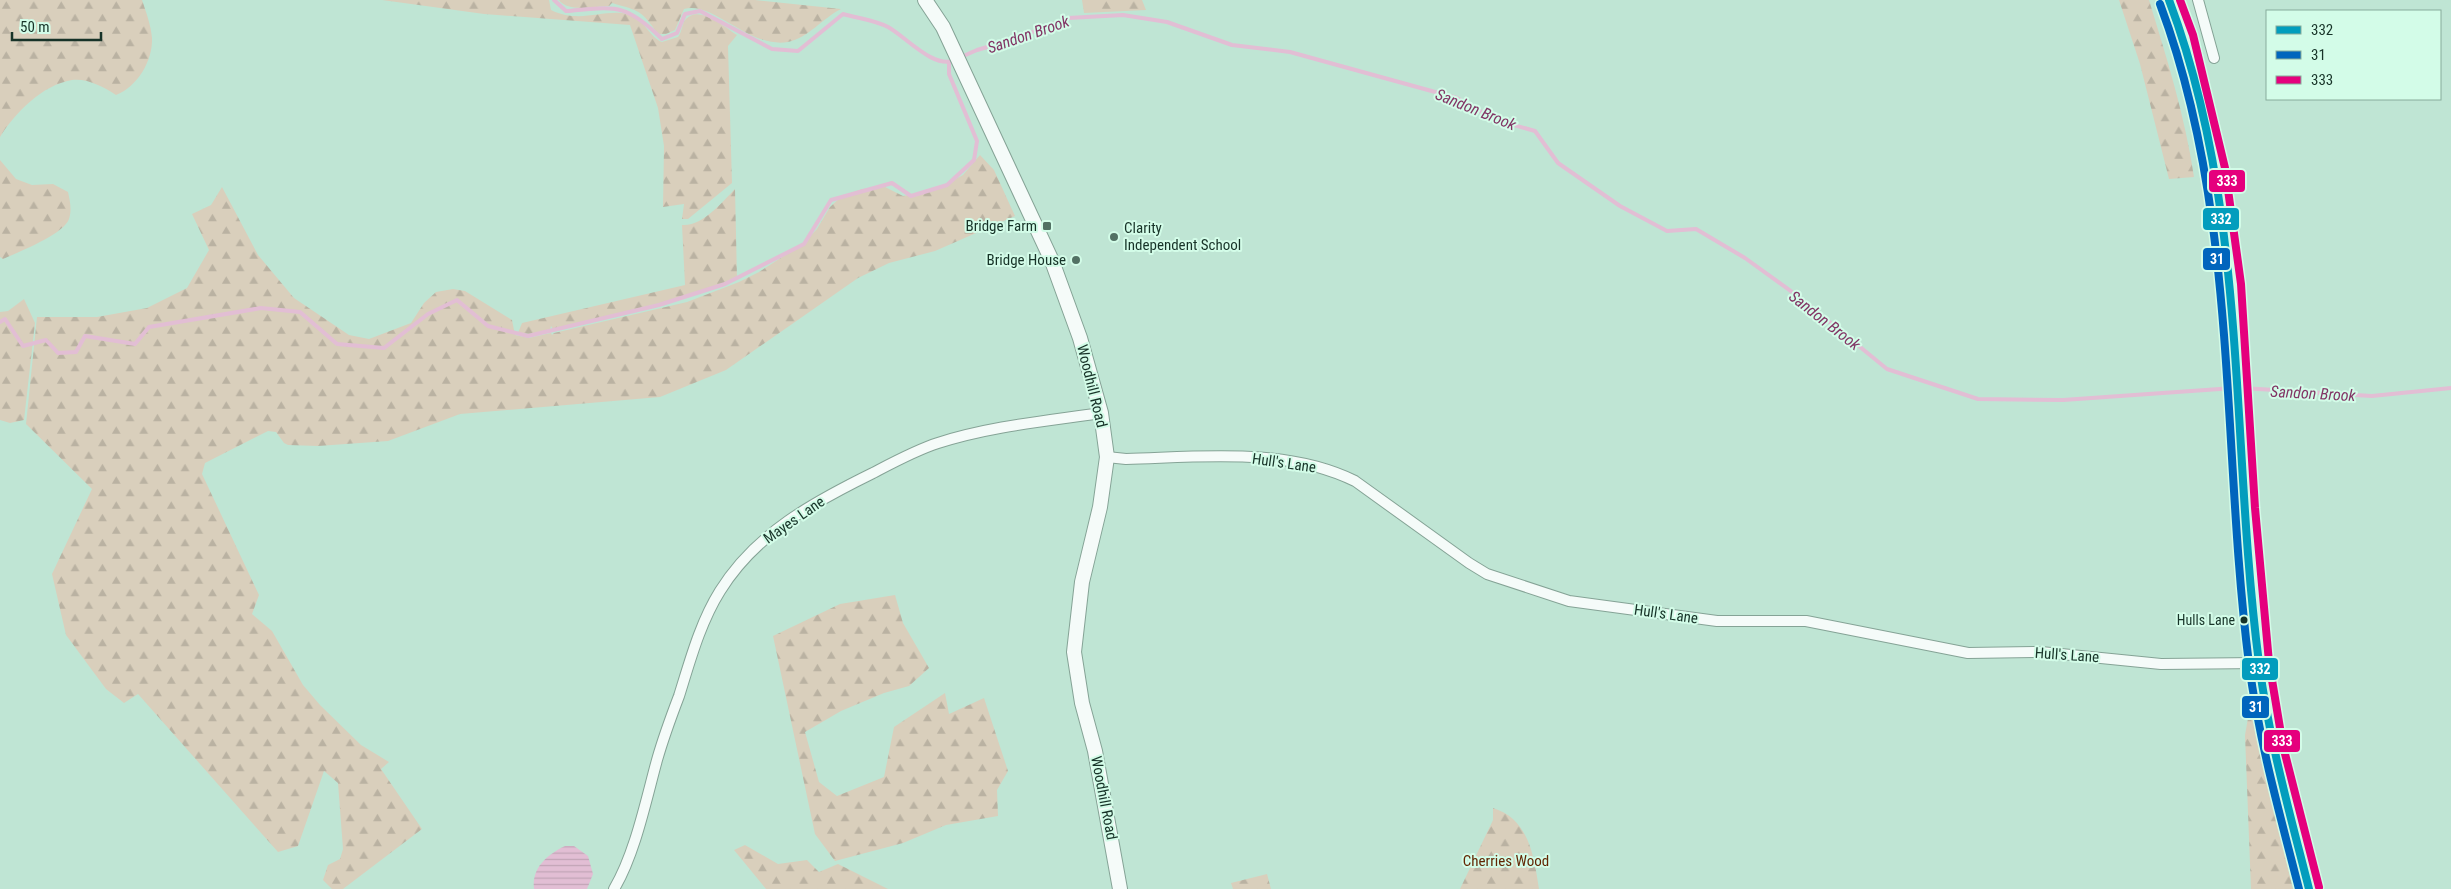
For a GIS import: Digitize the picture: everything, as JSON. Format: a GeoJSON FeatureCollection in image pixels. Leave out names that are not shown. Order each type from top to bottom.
{"type":"FeatureCollection","features":[{"type":"Feature","properties":{"kind":"main road"},"geometry":{"type":"LineString","coordinates":[[2169,0],[2182,37],[2215,169],[2231,285],[2245,509],[2259,663],[2274,748],[2309,889]]}},
{"type":"Feature","properties":{"kind":"street","name":"Woodhill Road"},"geometry":{"type":"LineString","coordinates":[[925,0],[943,27],[1052,261],[1080,338],[1101,413],[1107,456],[1100,507],[1082,582],[1074,652],[1082,703],[1095,751],[1120,889]]}},
{"type":"Feature","properties":{"kind":"street"},"geometry":{"type":"LineString","coordinates":[[2198,0],[2214,58]]}},
{"type":"Feature","properties":{"kind":"street","name":"Mayes Lane"},"geometry":{"type":"LineString","coordinates":[[614,889],[620,879],[643,812],[658,757],[702,626],[720,591],[740,564],[766,537],[800,512],[831,494],[937,443],[984,431],[1101,413]]}},
{"type":"Feature","properties":{"kind":"street","name":"Hull's Lane"},"geometry":{"type":"LineString","coordinates":[[1107,456],[1126,459],[1243,457],[1315,466],[1355,481],[1487,574],[1569,601],[1717,621],[1806,621],[1968,653],[2041,652],[2160,664],[2259,663]]}},
{"type":"Feature","properties":{"kind":"green space"},"geometry":{"type":"Polygon","coordinates":[[[0,0],[142,0],[152,38],[152,47],[147,64],[131,86],[116,95],[101,86],[84,80],[72,80],[50,88],[30,101],[13,119],[0,137],[0,0]]]}},
{"type":"Feature","properties":{"kind":"green space"},"geometry":{"type":"Polygon","coordinates":[[[382,0],[549,0],[551,10],[562,14],[583,16],[621,13],[631,15],[640,20],[657,40],[662,42],[678,37],[686,19],[691,15],[698,14],[712,19],[737,35],[728,46],[732,183],[688,219],[682,219],[684,204],[663,207],[664,146],[658,108],[630,25],[484,14],[382,0]]]}},
{"type":"Feature","properties":{"kind":"green space"},"geometry":{"type":"Polygon","coordinates":[[[559,0],[755,0],[841,9],[795,40],[774,42],[760,39],[707,11],[695,8],[684,9],[675,30],[666,34],[658,34],[648,20],[629,8],[612,3],[609,6],[575,8],[563,4],[559,0]]]}},
{"type":"Feature","properties":{"kind":"green space"},"geometry":{"type":"Polygon","coordinates":[[[1082,0],[1142,0],[1146,10],[1084,13],[1082,0]]]}},
{"type":"Feature","properties":{"kind":"green space"},"geometry":{"type":"Polygon","coordinates":[[[2119,0],[2149,0],[2181,110],[2194,177],[2169,179],[2140,64],[2119,0]]]}},
{"type":"Feature","properties":{"kind":"green space"},"geometry":{"type":"Polygon","coordinates":[[[980,155],[994,170],[1015,216],[935,251],[889,263],[858,278],[726,370],[660,397],[460,414],[388,441],[318,446],[288,445],[284,443],[276,432],[268,431],[205,463],[202,474],[259,595],[252,614],[272,631],[303,685],[320,705],[361,745],[389,762],[381,769],[422,829],[343,889],[332,889],[323,880],[328,865],[340,859],[343,849],[338,783],[324,771],[298,846],[278,852],[138,694],[124,703],[106,689],[66,635],[52,574],[92,489],[26,424],[37,317],[97,317],[147,308],[187,288],[209,250],[192,214],[211,205],[222,187],[258,255],[294,298],[349,335],[369,339],[411,323],[424,303],[436,292],[453,289],[465,291],[512,320],[515,335],[529,338],[551,333],[552,335],[687,302],[739,282],[759,272],[804,243],[817,229],[830,207],[842,196],[862,189],[885,187],[903,196],[936,190],[963,175],[980,155]]]}},
{"type":"Feature","properties":{"kind":"green space"},"geometry":{"type":"Polygon","coordinates":[[[0,160],[16,179],[32,185],[53,184],[68,192],[71,209],[69,219],[58,231],[3,259],[0,257],[0,160]]]}},
{"type":"Feature","properties":{"kind":"green space"},"geometry":{"type":"Polygon","coordinates":[[[735,189],[737,279],[685,297],[553,329],[551,326],[550,330],[530,334],[518,333],[522,323],[685,285],[682,225],[689,225],[704,218],[718,207],[735,189]]]}},
{"type":"Feature","properties":{"kind":"green space"},"geometry":{"type":"Polygon","coordinates":[[[24,299],[35,323],[24,420],[10,423],[0,420],[0,312],[8,311],[24,299]]]}},
{"type":"Feature","properties":{"kind":"green space"},"geometry":{"type":"Polygon","coordinates":[[[895,595],[903,623],[929,668],[909,686],[884,693],[841,711],[805,732],[819,782],[837,796],[884,777],[894,727],[945,693],[949,714],[984,698],[1008,771],[997,790],[998,816],[946,825],[903,843],[835,861],[815,834],[773,636],[840,604],[895,595]]]}},
{"type":"Feature","properties":{"kind":"green space"},"geometry":{"type":"Polygon","coordinates":[[[2250,707],[2293,889],[2251,889],[2245,735],[2250,707]]]}},
{"type":"Feature","properties":{"kind":"green space","name":"Cherries Wood"},"geometry":{"type":"Polygon","coordinates":[[[1493,808],[1505,813],[1515,821],[1528,840],[1535,864],[1539,889],[1460,889],[1493,820],[1493,808]]]}},
{"type":"Feature","properties":{"kind":"green space"},"geometry":{"type":"Polygon","coordinates":[[[745,845],[778,864],[807,860],[819,872],[838,864],[888,889],[766,889],[734,850],[745,845]]]}},
{"type":"Feature","properties":{"kind":"green space"},"geometry":{"type":"Polygon","coordinates":[[[1267,874],[1271,889],[1233,889],[1231,883],[1267,874]]]}},
{"type":"Feature","properties":{"kind":"shaded area"},"geometry":{"type":"Polygon","coordinates":[[[565,846],[574,846],[588,856],[593,874],[587,889],[534,889],[535,875],[538,868],[553,853],[565,846]]]}},
{"type":"Feature","properties":{"kind":"waterway","name":"Sandon Brook"},"geometry":{"type":"LineString","coordinates":[[554,0],[566,11],[608,8],[628,13],[638,18],[662,39],[677,33],[685,14],[700,11],[772,49],[798,51],[843,14],[888,27],[920,51],[938,60],[947,62],[955,60]]}},
{"type":"Feature","properties":{"kind":"waterway","name":"Sandon Brook"},"geometry":{"type":"LineString","coordinates":[[961,57],[977,50],[1015,39],[1068,18],[1123,15],[1167,22],[1232,45],[1290,52],[1457,98],[1496,120],[1535,131],[1558,163],[1620,206],[1667,231],[1696,229],[1745,258],[1799,297],[1887,369],[1978,399],[2063,400],[2234,388]]}},
{"type":"Feature","properties":{"kind":"waterway"},"geometry":{"type":"LineString","coordinates":[[0,322],[5,319],[23,346],[46,340],[58,353],[76,352],[85,336],[135,344],[149,327],[261,308],[300,312],[337,344],[384,348],[428,314],[457,300],[488,326],[528,336],[659,305],[725,284],[804,244],[831,200],[892,183],[911,196],[947,185],[974,160],[977,141],[949,74],[949,63]]}},
{"type":"Feature","properties":{"kind":"waterway","name":"Sandon Brook"},"geometry":{"type":"LineString","coordinates":[[2241,388],[2372,396],[2451,388]]}},
{"type":"Feature","properties":{"kind":"transit line","name":"332"},"geometry":{"type":"LineString","coordinates":[[2169,0],[2195,80],[2213,162],[2225,245],[2233,328],[2250,580],[2259,663],[2274,749],[2309,889]]}},
{"type":"Feature","properties":{"kind":"transit line","name":"333"},"geometry":{"type":"LineString","coordinates":[[2180,0],[2193,35],[2225,168],[2241,284],[2255,508],[2269,662],[2283,746],[2319,887]]}},
{"type":"Feature","properties":{"kind":"transit line","name":"31"},"geometry":{"type":"LineString","coordinates":[[2160,4],[2185,84],[2203,165],[2215,247],[2224,330],[2240,581],[2249,664],[2264,750],[2299,889]]}},
{"type":"Feature","properties":{"kind":"place","name":"Bridge Farm"},"geometry":{"type":"Point","coordinates":[1047,226]}},
{"type":"Feature","properties":{"kind":"place","name":"Clarity Independent School"},"geometry":{"type":"Point","coordinates":[1114,237]}},
{"type":"Feature","properties":{"kind":"place","name":"Bridge House"},"geometry":{"type":"Point","coordinates":[1076,260]}},
{"type":"Feature","properties":{"kind":"place","name":"Hulls Lane"},"geometry":{"type":"Point","coordinates":[2244,620]}}]}
